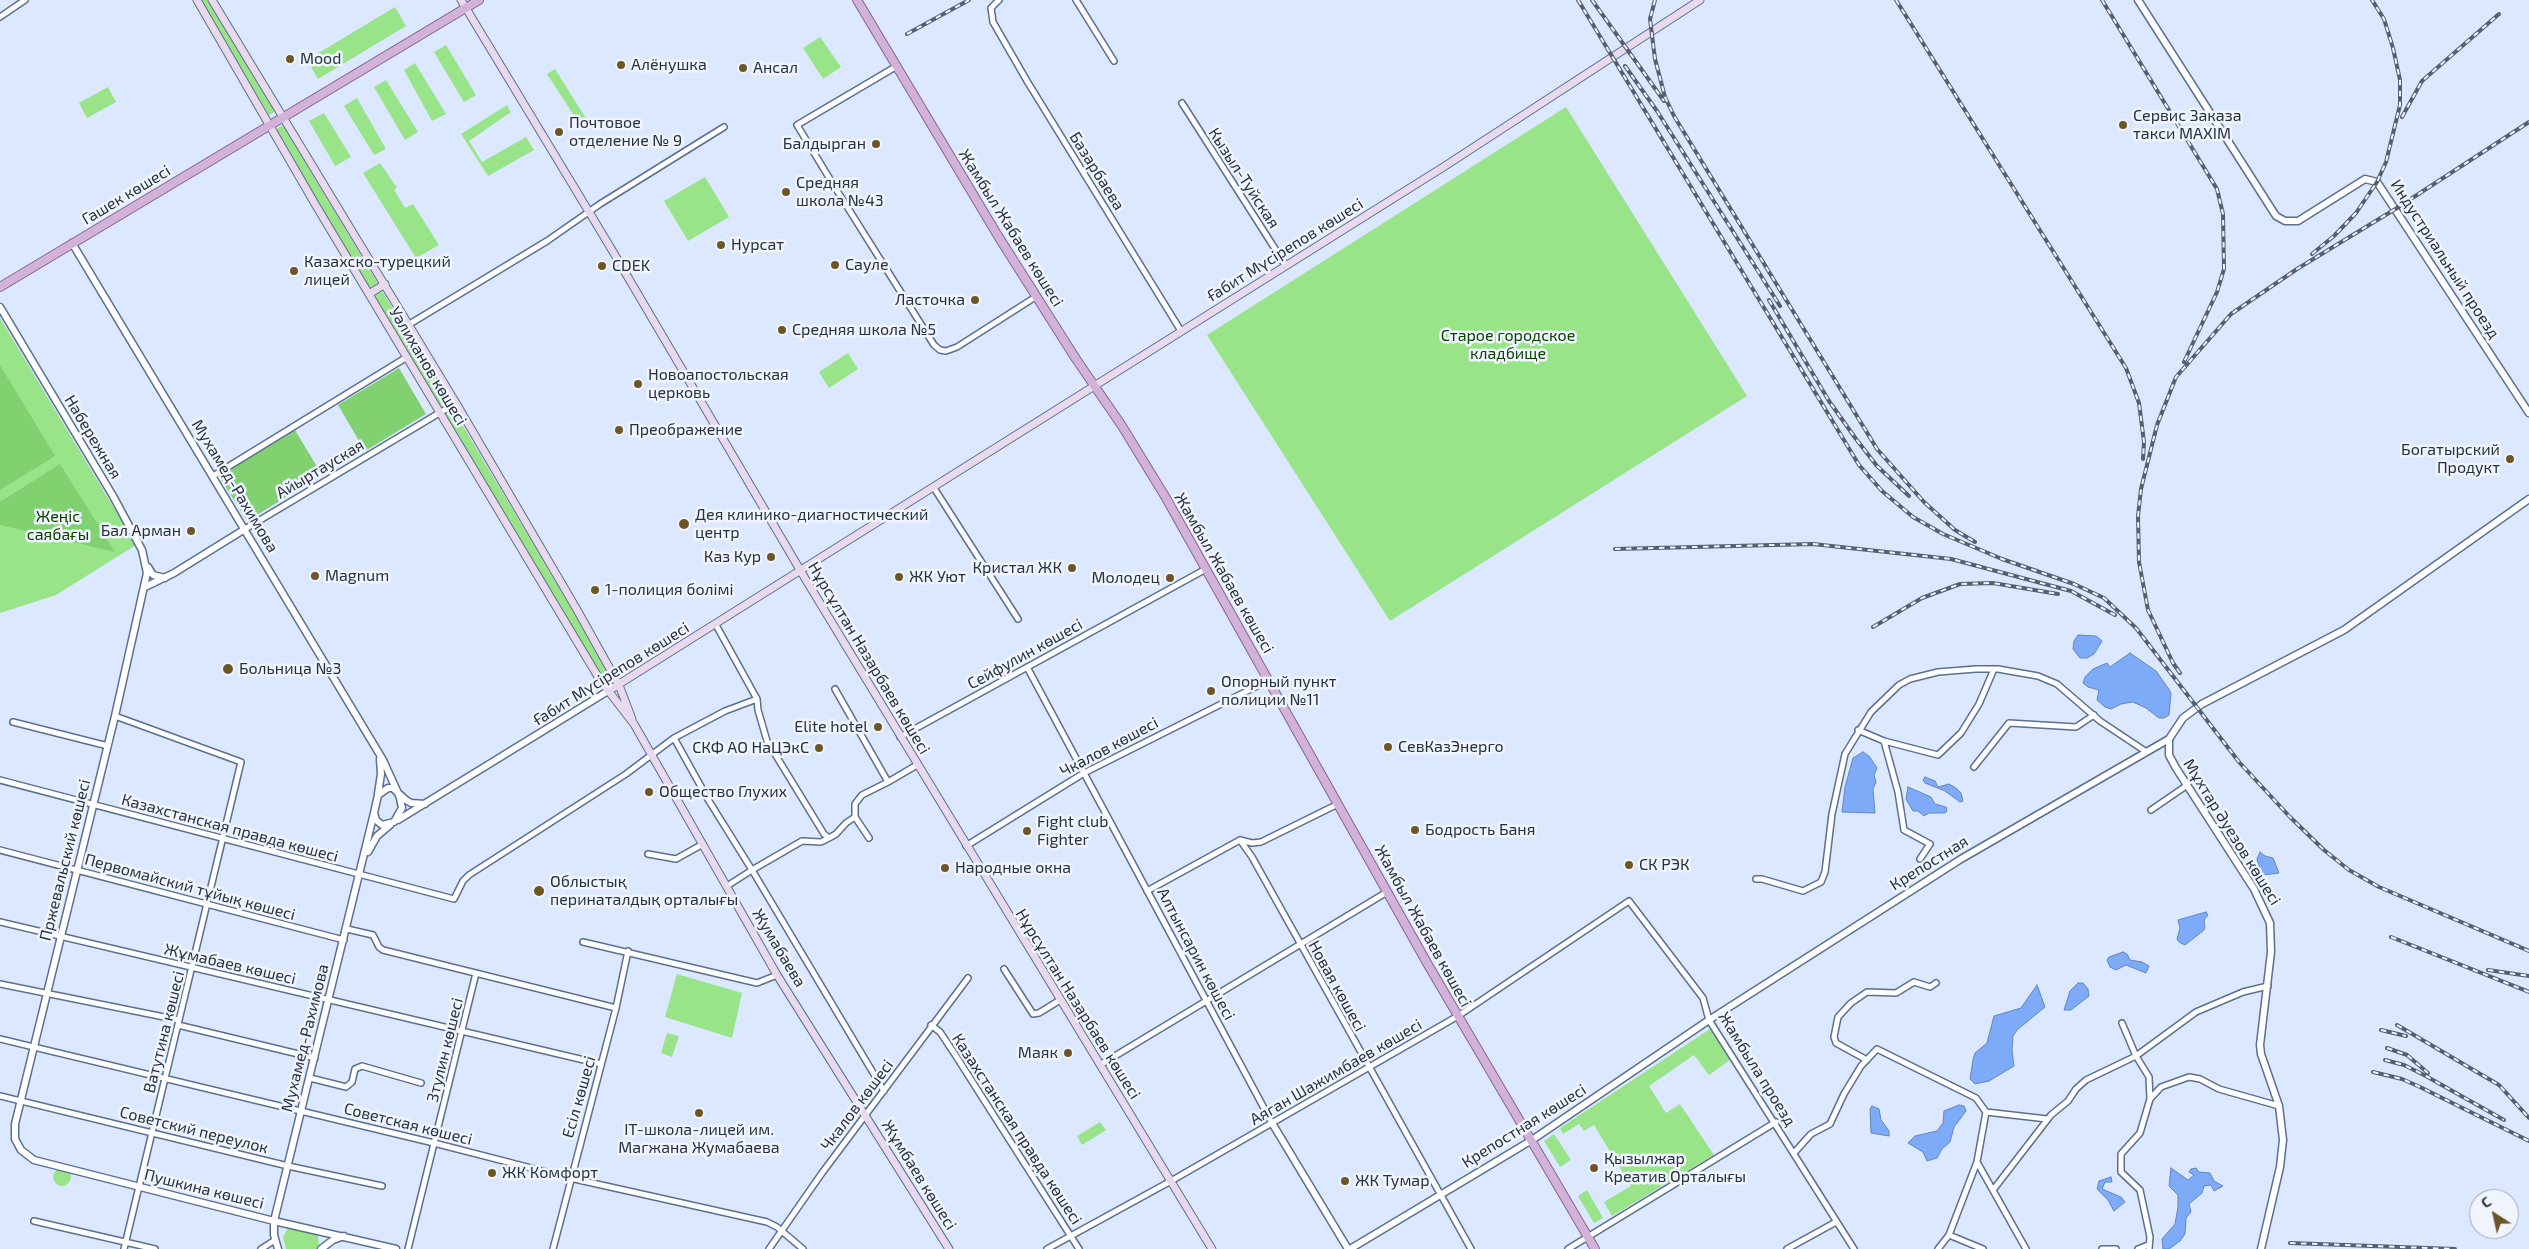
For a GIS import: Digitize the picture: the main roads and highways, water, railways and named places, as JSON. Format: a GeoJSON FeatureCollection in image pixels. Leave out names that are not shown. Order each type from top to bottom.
{"type":"FeatureCollection","features":[{"type":"Feature","properties":{"kind":"main road","name":"Уәлиханов көшесі"},"geometry":{"type":"LineString","coordinates":[[197,0],[268,126],[608,691]]}},
{"type":"Feature","properties":{"kind":"main road","name":"Уәлиханов көшесі"},"geometry":{"type":"LineString","coordinates":[[212,0],[385,284],[619,685]]}},
{"type":"Feature","properties":{"kind":"main road","name":"Нұрсұлтан Назарбаев көшесі"},"geometry":{"type":"LineString","coordinates":[[461,0],[900,738],[1212,1249]]}},
{"type":"Feature","properties":{"kind":"main road","name":"Гашек көшесі"},"geometry":{"type":"LineString","coordinates":[[0,287],[479,0]]}},
{"type":"Feature","properties":{"kind":"main road","name":"Жамбыл Жабаев көшесі"},"geometry":{"type":"LineString","coordinates":[[857,0],[1036,296],[1136,448],[1206,568],[1458,1016],[1595,1249]]}},
{"type":"Feature","properties":{"kind":"main road","name":"Ғабит Мүсірепов көшесі"},"geometry":{"type":"LineString","coordinates":[[608,691],[1286,266],[1700,0]]}},
{"type":"Feature","properties":{"kind":"main road"},"geometry":{"type":"LineString","coordinates":[[369,294],[385,284]]}},
{"type":"Feature","properties":{"kind":"main road"},"geometry":{"type":"LineString","coordinates":[[619,685],[634,724]]}},
{"type":"Feature","properties":{"kind":"main road","name":"Жумабаева"},"geometry":{"type":"LineString","coordinates":[[608,691],[634,724],[777,975],[865,1115]]}},
{"type":"Feature","properties":{"kind":"main road","name":"Жұмбаев көшесі"},"geometry":{"type":"LineString","coordinates":[[865,1115],[949,1249]]}},
{"type":"Feature","properties":{"kind":"water"},"geometry":{"type":"Polygon","coordinates":[[[2078,635],[2096,636],[2102,641],[2094,654],[2087,658],[2080,658],[2073,649],[2074,641],[2078,635]]]}},
{"type":"Feature","properties":{"kind":"water"},"geometry":{"type":"Polygon","coordinates":[[[2130,653],[2156,671],[2171,693],[2169,715],[2164,718],[2159,718],[2146,708],[2133,702],[2121,704],[2111,709],[2105,707],[2097,700],[2099,690],[2088,687],[2083,683],[2085,677],[2093,669],[2107,663],[2110,667],[2130,653]]]}},
{"type":"Feature","properties":{"kind":"water"},"geometry":{"type":"Polygon","coordinates":[[[1863,752],[1869,756],[1877,768],[1874,775],[1876,782],[1873,789],[1875,813],[1842,812],[1845,787],[1853,758],[1863,752]]]}},
{"type":"Feature","properties":{"kind":"water"},"geometry":{"type":"Polygon","coordinates":[[[1925,777],[1935,781],[1938,787],[1949,784],[1956,788],[1961,793],[1963,801],[1960,802],[1945,791],[1925,783],[1923,780],[1925,777]]]}},
{"type":"Feature","properties":{"kind":"water"},"geometry":{"type":"Polygon","coordinates":[[[1908,787],[1931,797],[1935,804],[1946,807],[1947,811],[1945,813],[1929,813],[1924,816],[1918,811],[1913,811],[1906,799],[1908,787]]]}},
{"type":"Feature","properties":{"kind":"water"},"geometry":{"type":"Polygon","coordinates":[[[2260,852],[2265,856],[2273,858],[2279,873],[2261,874],[2257,859],[2260,852]]]}},
{"type":"Feature","properties":{"kind":"water"},"geometry":{"type":"Polygon","coordinates":[[[2206,912],[2208,915],[2204,920],[2205,928],[2203,931],[2185,945],[2179,942],[2177,939],[2180,928],[2178,920],[2206,912]]]}},
{"type":"Feature","properties":{"kind":"water"},"geometry":{"type":"Polygon","coordinates":[[[2123,952],[2127,954],[2130,960],[2142,962],[2149,966],[2146,973],[2126,965],[2116,970],[2110,967],[2107,960],[2109,957],[2123,952]]]}},
{"type":"Feature","properties":{"kind":"water"},"geometry":{"type":"Polygon","coordinates":[[[2078,983],[2083,983],[2088,989],[2089,996],[2071,1010],[2064,1010],[2070,991],[2078,983]]]}},
{"type":"Feature","properties":{"kind":"water"},"geometry":{"type":"Polygon","coordinates":[[[2037,985],[2045,1007],[2017,1030],[2013,1036],[2014,1066],[1989,1081],[1975,1084],[1970,1079],[1973,1060],[1975,1053],[1987,1043],[1994,1016],[2021,1008],[2037,985]]]}},
{"type":"Feature","properties":{"kind":"water"},"geometry":{"type":"Polygon","coordinates":[[[1959,1105],[1964,1106],[1966,1111],[1954,1127],[1950,1142],[1942,1149],[1937,1158],[1927,1161],[1923,1152],[1908,1143],[1915,1136],[1937,1131],[1943,1123],[1944,1111],[1959,1105]]]}},
{"type":"Feature","properties":{"kind":"water"},"geometry":{"type":"Polygon","coordinates":[[[1872,1106],[1879,1109],[1881,1120],[1889,1131],[1889,1136],[1871,1133],[1870,1109],[1872,1106]]]}},
{"type":"Feature","properties":{"kind":"water"},"geometry":{"type":"Polygon","coordinates":[[[2171,1168],[2188,1180],[2194,1175],[2189,1172],[2191,1169],[2196,1168],[2199,1172],[2210,1173],[2214,1181],[2223,1186],[2214,1191],[2211,1185],[2204,1186],[2202,1193],[2189,1204],[2191,1212],[2186,1218],[2185,1234],[2180,1241],[2169,1249],[2163,1249],[2162,1239],[2175,1224],[2178,1207],[2178,1195],[2169,1186],[2171,1168]]]}},
{"type":"Feature","properties":{"kind":"water"},"geometry":{"type":"Polygon","coordinates":[[[2111,1177],[2112,1182],[2105,1182],[2102,1189],[2121,1197],[2125,1202],[2114,1211],[2108,1200],[2097,1189],[2099,1181],[2111,1177]]]}},
{"type":"Feature","properties":{"kind":"railway"},"geometry":{"type":"LineString","coordinates":[[907,34],[969,0]]}},
{"type":"Feature","properties":{"kind":"railway"},"geometry":{"type":"LineString","coordinates":[[1578,0],[1859,465],[1882,491],[1913,517],[1943,534],[2002,559],[2074,584],[2104,598],[2136,628],[2239,762],[2290,817],[2324,850],[2349,870],[2379,887],[2529,951]]}},
{"type":"Feature","properties":{"kind":"railway"},"geometry":{"type":"LineString","coordinates":[[1592,0],[1664,101]]}},
{"type":"Feature","properties":{"kind":"railway"},"geometry":{"type":"LineString","coordinates":[[1655,0],[1650,19],[1655,59],[1665,97],[1674,116],[1877,449],[1924,502],[1955,530],[1975,542]]}},
{"type":"Feature","properties":{"kind":"railway"},"geometry":{"type":"LineString","coordinates":[[1896,0],[2126,368],[2139,403],[2144,442],[2143,459]]}},
{"type":"Feature","properties":{"kind":"railway"},"geometry":{"type":"LineString","coordinates":[[2102,0],[2217,189],[2223,214],[2224,269],[2217,292],[2184,362]]}},
{"type":"Feature","properties":{"kind":"railway"},"geometry":{"type":"LineString","coordinates":[[2312,254],[2334,236],[2356,213],[2377,182],[2386,162],[2400,105],[2400,80],[2393,48],[2384,19],[2372,0]]}},
{"type":"Feature","properties":{"kind":"railway"},"geometry":{"type":"LineString","coordinates":[[2402,117],[2422,81],[2499,14]]}},
{"type":"Feature","properties":{"kind":"railway"},"geometry":{"type":"LineString","coordinates":[[1625,66],[1657,111],[1780,306]]}},
{"type":"Feature","properties":{"kind":"railway"},"geometry":{"type":"LineString","coordinates":[[2180,673],[2173,663],[2148,610],[2139,562],[2138,516],[2141,489],[2157,425],[2176,377],[2231,314],[2297,269],[2397,208],[2529,122]]}},
{"type":"Feature","properties":{"kind":"railway"},"geometry":{"type":"LineString","coordinates":[[1769,300],[1829,401],[1856,439],[1877,466],[1909,496]]}},
{"type":"Feature","properties":{"kind":"railway"},"geometry":{"type":"LineString","coordinates":[[1615,549],[1813,544],[1951,559],[2071,591],[2115,615]]}},
{"type":"Feature","properties":{"kind":"railway"},"geometry":{"type":"LineString","coordinates":[[1873,627],[1922,598],[1960,584],[1993,583],[2058,594]]}},
{"type":"Feature","properties":{"kind":"railway"},"geometry":{"type":"LineString","coordinates":[[2391,937],[2529,992]]}},
{"type":"Feature","properties":{"kind":"railway"},"geometry":{"type":"LineString","coordinates":[[2488,970],[2529,976]]}},
{"type":"Feature","properties":{"kind":"railway"},"geometry":{"type":"LineString","coordinates":[[2397,1025],[2499,1085],[2529,1118]]}},
{"type":"Feature","properties":{"kind":"railway"},"geometry":{"type":"LineString","coordinates":[[2381,1030],[2406,1036]]}},
{"type":"Feature","properties":{"kind":"railway"},"geometry":{"type":"LineString","coordinates":[[2387,1048],[2407,1055],[2428,1073]]}},
{"type":"Feature","properties":{"kind":"railway"},"geometry":{"type":"LineString","coordinates":[[2385,1060],[2404,1065],[2424,1075],[2504,1120]]}},
{"type":"Feature","properties":{"kind":"railway"},"geometry":{"type":"LineString","coordinates":[[2373,1072],[2402,1079],[2529,1141]]}},
{"type":"Feature","properties":{"kind":"railway"},"geometry":{"type":"LineString","coordinates":[[2290,1243],[2455,1249]]}},
{"type":"Feature","properties":{"kind":"place","name":"Mood"},"geometry":{"type":"Point","coordinates":[290,59]}},
{"type":"Feature","properties":{"kind":"place","name":"Алёнушка"},"geometry":{"type":"Point","coordinates":[621,65]}},
{"type":"Feature","properties":{"kind":"place","name":"Ансал"},"geometry":{"type":"Point","coordinates":[743,68]}},
{"type":"Feature","properties":{"kind":"place","name":"Сервис Заказа такси MAXIM"},"geometry":{"type":"Point","coordinates":[2123,125]}},
{"type":"Feature","properties":{"kind":"place","name":"Почтовое отделение № 9"},"geometry":{"type":"Point","coordinates":[559,132]}},
{"type":"Feature","properties":{"kind":"place","name":"Балдырган"},"geometry":{"type":"Point","coordinates":[876,144]}},
{"type":"Feature","properties":{"kind":"place","name":"Средняя школа №43"},"geometry":{"type":"Point","coordinates":[786,192]}},
{"type":"Feature","properties":{"kind":"place","name":"Нурсат"},"geometry":{"type":"Point","coordinates":[721,245]}},
{"type":"Feature","properties":{"kind":"place","name":"Сауле"},"geometry":{"type":"Point","coordinates":[835,265]}},
{"type":"Feature","properties":{"kind":"place","name":"CDEK"},"geometry":{"type":"Point","coordinates":[602,266]}},
{"type":"Feature","properties":{"kind":"place","name":"Казахско-турецкий лицей"},"geometry":{"type":"Point","coordinates":[294,271]}},
{"type":"Feature","properties":{"kind":"place","name":"Ласточка"},"geometry":{"type":"Point","coordinates":[975,300]}},
{"type":"Feature","properties":{"kind":"place","name":"Средняя школа №5"},"geometry":{"type":"Point","coordinates":[782,330]}},
{"type":"Feature","properties":{"kind":"place","name":"Новоапостольская церковь"},"geometry":{"type":"Point","coordinates":[638,384]}},
{"type":"Feature","properties":{"kind":"place","name":"Преображение"},"geometry":{"type":"Point","coordinates":[619,430]}},
{"type":"Feature","properties":{"kind":"place","name":"Богатырский Продукт"},"geometry":{"type":"Point","coordinates":[2510,459]}},
{"type":"Feature","properties":{"kind":"place","name":"Дея клинико-диагностический центр"},"geometry":{"type":"Point","coordinates":[684,524]}},
{"type":"Feature","properties":{"kind":"place","name":"Бал Арман"},"geometry":{"type":"Point","coordinates":[191,531]}},
{"type":"Feature","properties":{"kind":"place","name":"Каз Кур"},"geometry":{"type":"Point","coordinates":[771,557]}},
{"type":"Feature","properties":{"kind":"place","name":"Кристал ЖК"},"geometry":{"type":"Point","coordinates":[1072,568]}},
{"type":"Feature","properties":{"kind":"place","name":"Magnum"},"geometry":{"type":"Point","coordinates":[315,576]}},
{"type":"Feature","properties":{"kind":"place","name":"ЖК Уют"},"geometry":{"type":"Point","coordinates":[899,577]}},
{"type":"Feature","properties":{"kind":"place","name":"Молодец"},"geometry":{"type":"Point","coordinates":[1170,578]}},
{"type":"Feature","properties":{"kind":"place","name":"1-полиция болiмi"},"geometry":{"type":"Point","coordinates":[595,590]}},
{"type":"Feature","properties":{"kind":"place","name":"Больница №3"},"geometry":{"type":"Point","coordinates":[228,669]}},
{"type":"Feature","properties":{"kind":"place","name":"Опорный пункт полиции №11"},"geometry":{"type":"Point","coordinates":[1211,691]}},
{"type":"Feature","properties":{"kind":"place","name":"Elite hotel"},"geometry":{"type":"Point","coordinates":[878,727]}},
{"type":"Feature","properties":{"kind":"place","name":"СевКазЭнерго"},"geometry":{"type":"Point","coordinates":[1388,747]}},
{"type":"Feature","properties":{"kind":"place","name":"СКФ АО НаЦЭкС"},"geometry":{"type":"Point","coordinates":[819,748]}},
{"type":"Feature","properties":{"kind":"place","name":"Общество Глухих"},"geometry":{"type":"Point","coordinates":[649,792]}},
{"type":"Feature","properties":{"kind":"place","name":"Бодрость Баня"},"geometry":{"type":"Point","coordinates":[1415,830]}},
{"type":"Feature","properties":{"kind":"place","name":"Fight club Fighter"},"geometry":{"type":"Point","coordinates":[1027,831]}},
{"type":"Feature","properties":{"kind":"place","name":"СК РЭК"},"geometry":{"type":"Point","coordinates":[1629,865]}},
{"type":"Feature","properties":{"kind":"place","name":"Народные окна"},"geometry":{"type":"Point","coordinates":[945,868]}},
{"type":"Feature","properties":{"kind":"place","name":"Облыстық перинаталдық орталығы"},"geometry":{"type":"Point","coordinates":[539,891]}},
{"type":"Feature","properties":{"kind":"place","name":"Маяк"},"geometry":{"type":"Point","coordinates":[1068,1053]}},
{"type":"Feature","properties":{"kind":"place","name":"IT-школа-лицей им. Магжана Жумабаева"},"geometry":{"type":"Point","coordinates":[699,1113]}},
{"type":"Feature","properties":{"kind":"place","name":"Қызылжар Креатив Орталығы"},"geometry":{"type":"Point","coordinates":[1594,1168]}},
{"type":"Feature","properties":{"kind":"place","name":"ЖК Комфорт"},"geometry":{"type":"Point","coordinates":[492,1173]}},
{"type":"Feature","properties":{"kind":"place","name":"ЖК Тумар"},"geometry":{"type":"Point","coordinates":[1345,1181]}},
{"type":"Feature","properties":{"kind":"park label","name":"Старое городское кладбище"},"geometry":{"type":"Point","coordinates":[1508,345]}},
{"type":"Feature","properties":{"kind":"park label","name":"Жеңіс саябағы"},"geometry":{"type":"Point","coordinates":[58,526]}}]}
